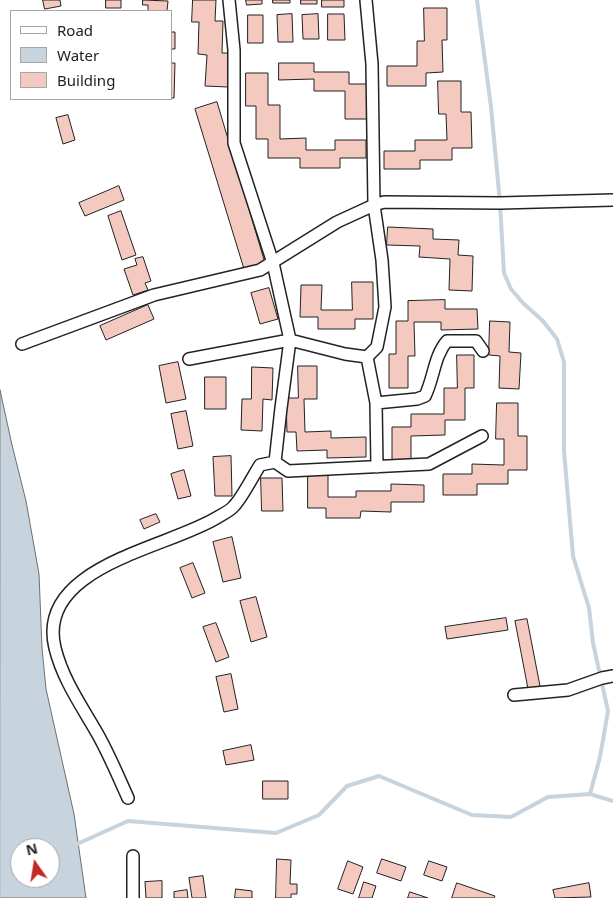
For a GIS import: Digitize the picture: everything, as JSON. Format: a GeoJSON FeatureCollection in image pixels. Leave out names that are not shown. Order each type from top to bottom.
{"type":"FeatureCollection","features":[{"type":"Feature","properties":{"kind":"street"},"geometry":{"type":"LineString","coordinates":[[229,0],[234,50],[234,143],[273,263],[290,340],[275,462]]}},
{"type":"Feature","properties":{"kind":"street"},"geometry":{"type":"LineString","coordinates":[[366,0],[372,64],[374,204],[382,260],[385,307],[377,347],[367,357]]}},
{"type":"Feature","properties":{"kind":"street"},"geometry":{"type":"LineString","coordinates":[[22,344],[154,295],[260,270],[336,222],[374,204],[384,202],[500,203],[613,200]]}},
{"type":"Feature","properties":{"kind":"street"},"geometry":{"type":"LineString","coordinates":[[189,359],[290,340],[345,354],[367,357]]}},
{"type":"Feature","properties":{"kind":"street"},"geometry":{"type":"LineString","coordinates":[[376,403],[417,399],[425,396],[440,348],[447,341],[476,341],[483,351]]}},
{"type":"Feature","properties":{"kind":"street"},"geometry":{"type":"LineString","coordinates":[[367,357],[376,403],[376,467]]}},
{"type":"Feature","properties":{"kind":"street"},"geometry":{"type":"LineString","coordinates":[[128,798],[98,733],[75,697],[61,670],[54,646],[53,625],[59,606],[70,591],[102,566],[205,525],[234,507],[260,465],[275,462],[288,470],[429,464],[482,436]]}},
{"type":"Feature","properties":{"kind":"street"},"geometry":{"type":"LineString","coordinates":[[514,695],[568,690],[613,676]]}},
{"type":"Feature","properties":{"kind":"street"},"geometry":{"type":"LineString","coordinates":[[133,856],[133,898]]}},
{"type":"Feature","properties":{"kind":"water"},"geometry":{"type":"Polygon","coordinates":[[[0,390],[26,501],[39,574],[42,648],[46,689],[74,814],[86,898],[0,898],[0,390]]]}},
{"type":"Feature","properties":{"kind":"building"},"geometry":{"type":"Polygon","coordinates":[[[43,0],[60,0],[61,6],[45,9],[43,0]]]}},
{"type":"Feature","properties":{"kind":"building"},"geometry":{"type":"Polygon","coordinates":[[[106,0],[121,0],[121,8],[106,8],[106,0]]]}},
{"type":"Feature","properties":{"kind":"building"},"geometry":{"type":"Polygon","coordinates":[[[143,0],[168,1],[167,10],[148,10],[148,5],[143,5],[143,0]]]}},
{"type":"Feature","properties":{"kind":"building"},"geometry":{"type":"Polygon","coordinates":[[[193,0],[216,0],[215,21],[223,21],[222,53],[229,53],[228,87],[205,86],[207,55],[198,54],[199,22],[192,22],[193,0]]]}},
{"type":"Feature","properties":{"kind":"building"},"geometry":{"type":"Polygon","coordinates":[[[246,0],[262,0],[262,4],[247,5],[246,0]]]}},
{"type":"Feature","properties":{"kind":"building"},"geometry":{"type":"Polygon","coordinates":[[[273,0],[290,0],[290,3],[273,3],[273,0]]]}},
{"type":"Feature","properties":{"kind":"building"},"geometry":{"type":"Polygon","coordinates":[[[301,0],[317,0],[317,4],[301,4],[301,0]]]}},
{"type":"Feature","properties":{"kind":"building"},"geometry":{"type":"Polygon","coordinates":[[[322,0],[344,0],[344,7],[322,7],[322,0]]]}},
{"type":"Feature","properties":{"kind":"building"},"geometry":{"type":"Polygon","coordinates":[[[424,8],[447,8],[447,40],[442,40],[443,72],[426,73],[426,86],[387,86],[387,66],[417,66],[417,41],[424,41],[424,8]]]}},
{"type":"Feature","properties":{"kind":"building"},"geometry":{"type":"Polygon","coordinates":[[[292,14],[293,42],[278,42],[277,15],[292,14]]]}},
{"type":"Feature","properties":{"kind":"building"},"geometry":{"type":"Polygon","coordinates":[[[318,14],[319,39],[303,39],[302,15],[318,14]]]}},
{"type":"Feature","properties":{"kind":"building"},"geometry":{"type":"Polygon","coordinates":[[[328,14],[344,14],[345,40],[328,40],[328,14]]]}},
{"type":"Feature","properties":{"kind":"building"},"geometry":{"type":"Polygon","coordinates":[[[248,15],[263,15],[263,43],[248,43],[248,15]]]}},
{"type":"Feature","properties":{"kind":"building"},"geometry":{"type":"Polygon","coordinates":[[[172,32],[175,32],[175,49],[172,49],[172,32]]]}},
{"type":"Feature","properties":{"kind":"building"},"geometry":{"type":"Polygon","coordinates":[[[172,63],[175,63],[174,98],[172,98],[172,63]]]}},
{"type":"Feature","properties":{"kind":"building"},"geometry":{"type":"Polygon","coordinates":[[[279,63],[314,63],[314,72],[349,72],[349,84],[368,84],[368,119],[345,119],[345,91],[314,91],[314,79],[279,80],[279,63]]]}},
{"type":"Feature","properties":{"kind":"building"},"geometry":{"type":"Polygon","coordinates":[[[246,73],[268,73],[268,105],[280,105],[280,139],[306,138],[306,150],[335,150],[335,140],[366,140],[366,158],[340,158],[340,168],[300,168],[300,158],[268,158],[268,139],[256,139],[256,106],[246,106],[246,73]]]}},
{"type":"Feature","properties":{"kind":"building"},"geometry":{"type":"Polygon","coordinates":[[[438,81],[461,81],[461,112],[471,112],[472,148],[452,148],[452,160],[420,160],[420,169],[384,169],[384,151],[415,151],[415,140],[447,140],[446,114],[439,114],[438,81]]]}},
{"type":"Feature","properties":{"kind":"building"},"geometry":{"type":"Polygon","coordinates":[[[217,102],[265,263],[244,269],[195,109],[217,102]]]}},
{"type":"Feature","properties":{"kind":"building"},"geometry":{"type":"Polygon","coordinates":[[[68,115],[75,140],[63,144],[56,118],[68,115]]]}},
{"type":"Feature","properties":{"kind":"building"},"geometry":{"type":"Polygon","coordinates":[[[119,186],[124,200],[85,216],[79,203],[119,186]]]}},
{"type":"Feature","properties":{"kind":"building"},"geometry":{"type":"Polygon","coordinates":[[[121,211],[136,255],[122,260],[108,216],[121,211]]]}},
{"type":"Feature","properties":{"kind":"building"},"geometry":{"type":"Polygon","coordinates":[[[388,227],[433,229],[433,239],[459,240],[458,255],[473,256],[472,291],[449,290],[450,259],[419,257],[420,246],[387,245],[388,227]]]}},
{"type":"Feature","properties":{"kind":"building"},"geometry":{"type":"Polygon","coordinates":[[[143,257],[151,281],[145,283],[148,290],[133,295],[124,269],[137,265],[135,259],[143,257]]]}},
{"type":"Feature","properties":{"kind":"building"},"geometry":{"type":"Polygon","coordinates":[[[352,282],[373,282],[373,319],[355,319],[355,329],[318,329],[318,317],[300,317],[301,285],[322,285],[321,310],[352,310],[352,282]]]}},
{"type":"Feature","properties":{"kind":"building"},"geometry":{"type":"Polygon","coordinates":[[[269,288],[278,319],[260,324],[251,293],[269,288]]]}},
{"type":"Feature","properties":{"kind":"building"},"geometry":{"type":"Polygon","coordinates":[[[445,300],[445,309],[477,309],[478,329],[441,330],[441,322],[414,322],[415,356],[408,356],[408,388],[389,388],[389,354],[396,354],[396,321],[408,321],[408,301],[445,300]]]}},
{"type":"Feature","properties":{"kind":"building"},"geometry":{"type":"Polygon","coordinates":[[[148,305],[154,319],[106,340],[100,326],[148,305]]]}},
{"type":"Feature","properties":{"kind":"building"},"geometry":{"type":"Polygon","coordinates":[[[490,321],[510,322],[509,352],[521,353],[519,389],[499,388],[500,356],[489,355],[490,321]]]}},
{"type":"Feature","properties":{"kind":"building"},"geometry":{"type":"Polygon","coordinates":[[[457,355],[474,355],[474,388],[465,388],[465,420],[445,420],[445,435],[411,436],[411,460],[392,460],[392,427],[411,427],[411,414],[444,414],[444,388],[457,388],[457,355]]]}},
{"type":"Feature","properties":{"kind":"building"},"geometry":{"type":"Polygon","coordinates":[[[178,362],[186,399],[166,403],[159,366],[178,362]]]}},
{"type":"Feature","properties":{"kind":"building"},"geometry":{"type":"Polygon","coordinates":[[[298,366],[317,366],[317,399],[304,399],[305,432],[331,431],[331,438],[366,437],[366,457],[327,458],[327,450],[297,451],[296,432],[287,432],[286,398],[298,398],[298,366]]]}},
{"type":"Feature","properties":{"kind":"building"},"geometry":{"type":"Polygon","coordinates":[[[252,367],[273,368],[272,400],[263,399],[262,431],[241,430],[242,399],[251,399],[252,367]]]}},
{"type":"Feature","properties":{"kind":"building"},"geometry":{"type":"Polygon","coordinates":[[[205,377],[226,377],[226,409],[205,409],[205,377]]]}},
{"type":"Feature","properties":{"kind":"building"},"geometry":{"type":"Polygon","coordinates":[[[497,403],[518,403],[518,436],[527,436],[527,470],[508,470],[508,484],[477,484],[477,495],[443,495],[443,474],[472,474],[472,464],[504,465],[504,439],[496,439],[497,403]]]}},
{"type":"Feature","properties":{"kind":"building"},"geometry":{"type":"Polygon","coordinates":[[[186,411],[193,446],[178,449],[171,414],[186,411]]]}},
{"type":"Feature","properties":{"kind":"building"},"geometry":{"type":"Polygon","coordinates":[[[231,456],[232,496],[215,496],[213,457],[231,456]]]}},
{"type":"Feature","properties":{"kind":"building"},"geometry":{"type":"Polygon","coordinates":[[[184,470],[191,496],[178,499],[171,474],[184,470]]]}},
{"type":"Feature","properties":{"kind":"building"},"geometry":{"type":"Polygon","coordinates":[[[308,474],[328,474],[328,497],[356,497],[356,491],[391,491],[391,484],[424,485],[424,502],[391,502],[391,512],[361,511],[360,518],[326,518],[326,508],[308,508],[308,474]]]}},
{"type":"Feature","properties":{"kind":"building"},"geometry":{"type":"Polygon","coordinates":[[[261,478],[282,478],[283,511],[262,511],[261,478]]]}},
{"type":"Feature","properties":{"kind":"building"},"geometry":{"type":"Polygon","coordinates":[[[156,514],[160,522],[144,529],[140,520],[156,514]]]}},
{"type":"Feature","properties":{"kind":"building"},"geometry":{"type":"Polygon","coordinates":[[[232,537],[241,578],[223,582],[213,542],[232,537]]]}},
{"type":"Feature","properties":{"kind":"building"},"geometry":{"type":"Polygon","coordinates":[[[193,563],[205,593],[192,598],[180,568],[193,563]]]}},
{"type":"Feature","properties":{"kind":"building"},"geometry":{"type":"Polygon","coordinates":[[[256,597],[267,637],[251,642],[240,601],[256,597]]]}},
{"type":"Feature","properties":{"kind":"building"},"geometry":{"type":"Polygon","coordinates":[[[506,618],[508,630],[447,639],[445,627],[506,618]]]}},
{"type":"Feature","properties":{"kind":"building"},"geometry":{"type":"Polygon","coordinates":[[[527,619],[540,686],[528,689],[515,621],[527,619]]]}},
{"type":"Feature","properties":{"kind":"building"},"geometry":{"type":"Polygon","coordinates":[[[216,623],[229,657],[216,662],[203,627],[216,623]]]}},
{"type":"Feature","properties":{"kind":"building"},"geometry":{"type":"Polygon","coordinates":[[[231,674],[238,709],[224,712],[216,677],[231,674]]]}},
{"type":"Feature","properties":{"kind":"building"},"geometry":{"type":"Polygon","coordinates":[[[251,745],[254,760],[226,765],[223,751],[251,745]]]}},
{"type":"Feature","properties":{"kind":"building"},"geometry":{"type":"Polygon","coordinates":[[[263,781],[288,781],[288,799],[263,799],[263,781]]]}},
{"type":"Feature","properties":{"kind":"building"},"geometry":{"type":"Polygon","coordinates":[[[277,859],[291,860],[290,884],[297,884],[297,894],[291,894],[291,898],[276,898],[277,859]]]}},
{"type":"Feature","properties":{"kind":"building"},"geometry":{"type":"Polygon","coordinates":[[[382,859],[406,867],[401,881],[377,873],[382,859]]]}},
{"type":"Feature","properties":{"kind":"building"},"geometry":{"type":"Polygon","coordinates":[[[348,861],[363,867],[353,894],[338,889],[348,861]]]}},
{"type":"Feature","properties":{"kind":"building"},"geometry":{"type":"Polygon","coordinates":[[[429,861],[447,867],[442,881],[424,875],[429,861]]]}},
{"type":"Feature","properties":{"kind":"building"},"geometry":{"type":"Polygon","coordinates":[[[203,876],[206,898],[192,898],[189,878],[203,876]]]}},
{"type":"Feature","properties":{"kind":"building"},"geometry":{"type":"Polygon","coordinates":[[[162,881],[162,898],[146,898],[145,882],[162,881]]]}},
{"type":"Feature","properties":{"kind":"building"},"geometry":{"type":"Polygon","coordinates":[[[364,882],[376,886],[372,898],[359,898],[364,882]]]}},
{"type":"Feature","properties":{"kind":"building"},"geometry":{"type":"Polygon","coordinates":[[[457,883],[495,896],[494,898],[452,898],[457,883]]]}},
{"type":"Feature","properties":{"kind":"building"},"geometry":{"type":"Polygon","coordinates":[[[589,883],[591,897],[555,898],[553,890],[589,883]]]}},
{"type":"Feature","properties":{"kind":"building"},"geometry":{"type":"Polygon","coordinates":[[[236,889],[252,891],[252,898],[235,898],[236,889]]]}},
{"type":"Feature","properties":{"kind":"building"},"geometry":{"type":"Polygon","coordinates":[[[187,890],[188,898],[174,898],[174,892],[187,890]]]}},
{"type":"Feature","properties":{"kind":"building"},"geometry":{"type":"Polygon","coordinates":[[[410,892],[428,898],[408,898],[410,892]]]}},
{"type":"Feature","properties":{"kind":"waterway"},"geometry":{"type":"LineString","coordinates":[[477,0],[491,107],[504,273],[511,289],[543,321],[557,339],[564,362],[564,451],[573,556],[589,608],[593,643],[608,711],[600,757],[590,794]]}},
{"type":"Feature","properties":{"kind":"waterway"},"geometry":{"type":"LineString","coordinates":[[75,845],[128,821],[276,833],[319,815],[347,786],[379,776],[472,815],[511,817],[548,797],[590,794],[613,801]]}}]}
